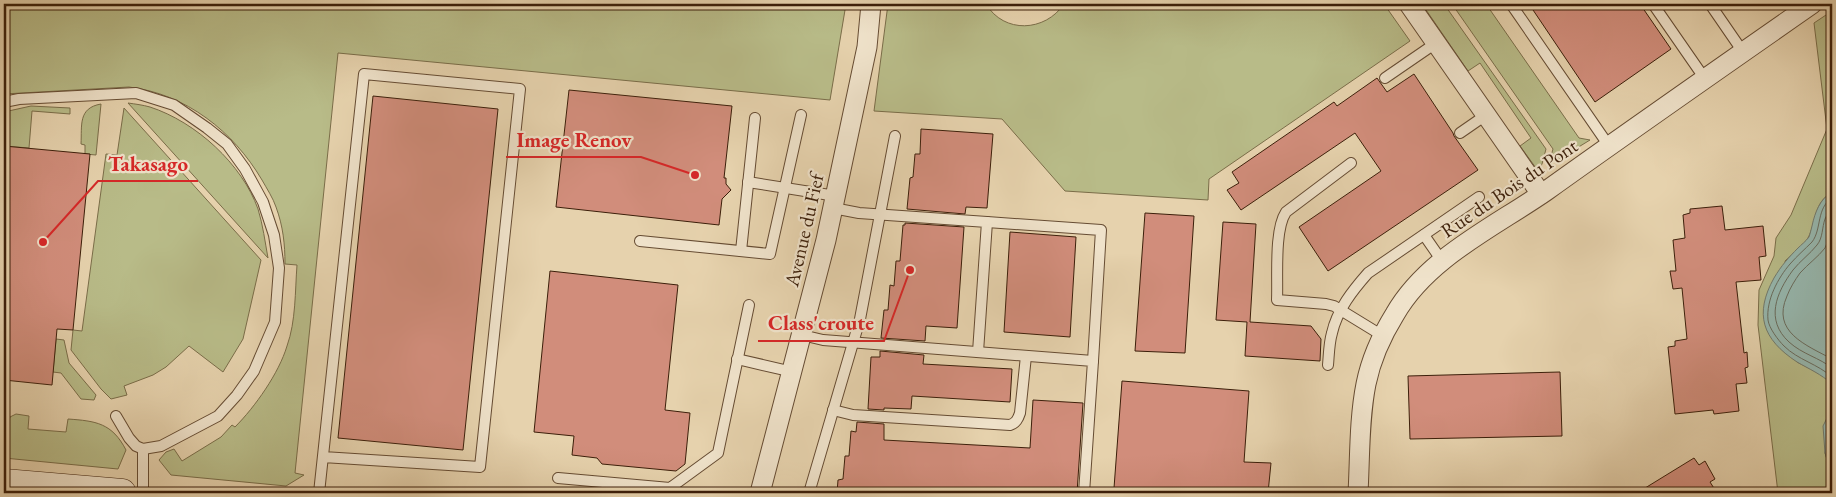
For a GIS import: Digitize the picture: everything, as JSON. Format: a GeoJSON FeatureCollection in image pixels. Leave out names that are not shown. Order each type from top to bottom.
{"type":"FeatureCollection","features":[{"type":"Feature","properties":{"kind":"street","name":"Avenue du Fief"},"geometry":{"type":"LineString","coordinates":[[760,493],[793,372],[834,202],[867,47],[871,4]]}},
{"type":"Feature","properties":{"kind":"street"},"geometry":{"type":"LineString","coordinates":[[1409,4],[1541,194]]}},
{"type":"Feature","properties":{"kind":"street","name":"Rue du Bois du Pont"},"geometry":{"type":"LineString","coordinates":[[1358,493],[1366,384],[1383,336],[1395,313],[1411,291],[1442,261],[1812,4]]}},
{"type":"Feature","properties":{"kind":"street"},"geometry":{"type":"LineString","coordinates":[[4,483],[122,493]]}},
{"type":"Feature","properties":{"kind":"lane"},"geometry":{"type":"LineString","coordinates":[[1511,4],[1609,146]]}},
{"type":"Feature","properties":{"kind":"lane"},"geometry":{"type":"LineString","coordinates":[[1654,4],[1705,79]]}},
{"type":"Feature","properties":{"kind":"lane"},"geometry":{"type":"LineString","coordinates":[[1710,4],[1743,52]]}},
{"type":"Feature","properties":{"kind":"lane"},"geometry":{"type":"LineString","coordinates":[[1385,78],[1436,43]]}},
{"type":"Feature","properties":{"kind":"lane"},"geometry":{"type":"LineString","coordinates":[[319,493],[364,74],[520,90],[480,467],[323,457]]}},
{"type":"Feature","properties":{"kind":"lane"},"geometry":{"type":"LineString","coordinates":[[4,102],[19,99],[136,93],[174,105],[208,128],[227,144],[245,169],[263,202],[274,235],[279,268],[274,322],[254,371],[237,395],[218,416],[161,446],[143,450],[136,446],[116,416]]}},
{"type":"Feature","properties":{"kind":"lane"},"geometry":{"type":"LineString","coordinates":[[640,241],[770,254],[801,115]]}},
{"type":"Feature","properties":{"kind":"lane"},"geometry":{"type":"LineString","coordinates":[[1460,133],[1486,115]]}},
{"type":"Feature","properties":{"kind":"lane"},"geometry":{"type":"LineString","coordinates":[[741,251],[755,118]]}},
{"type":"Feature","properties":{"kind":"lane"},"geometry":{"type":"LineString","coordinates":[[809,493],[860,319],[895,136]]}},
{"type":"Feature","properties":{"kind":"lane"},"geometry":{"type":"LineString","coordinates":[[1351,163],[1286,212],[1279,232],[1277,300],[1326,304],[1341,310],[1383,336]]}},
{"type":"Feature","properties":{"kind":"lane"},"geometry":{"type":"LineString","coordinates":[[748,182],[785,188],[834,202],[859,213],[1101,230],[1084,493]]}},
{"type":"Feature","properties":{"kind":"lane"},"geometry":{"type":"LineString","coordinates":[[1328,365],[1332,333],[1341,310],[1368,273],[1479,198]]}},
{"type":"Feature","properties":{"kind":"lane"},"geometry":{"type":"LineString","coordinates":[[978,352],[987,222]]}},
{"type":"Feature","properties":{"kind":"lane"},"geometry":{"type":"LineString","coordinates":[[1424,235],[1442,261]]}},
{"type":"Feature","properties":{"kind":"lane"},"geometry":{"type":"LineString","coordinates":[[558,478],[670,488],[718,453],[749,305]]}},
{"type":"Feature","properties":{"kind":"lane"},"geometry":{"type":"LineString","coordinates":[[802,335],[824,340],[854,343],[1093,361]]}},
{"type":"Feature","properties":{"kind":"lane"},"geometry":{"type":"LineString","coordinates":[[834,410],[853,415],[1014,424],[1018,420],[1020,413],[1026,356]]}},
{"type":"Feature","properties":{"kind":"lane"},"geometry":{"type":"LineString","coordinates":[[737,359],[793,372]]}},
{"type":"Feature","properties":{"kind":"lane"},"geometry":{"type":"LineString","coordinates":[[143,450],[143,493]]}},
{"type":"Feature","properties":{"kind":"green space"},"geometry":{"type":"Polygon","coordinates":[[[4,4],[846,4],[830,100],[338,53],[295,473],[304,475],[286,486],[171,475],[159,460],[166,452],[174,449],[182,461],[221,437],[232,425],[235,427],[266,389],[283,356],[292,326],[297,265],[285,264],[284,242],[280,221],[273,200],[262,180],[237,146],[206,118],[170,98],[150,91],[129,87],[4,94],[4,4]]]}},
{"type":"Feature","properties":{"kind":"green space"},"geometry":{"type":"Polygon","coordinates":[[[888,4],[986,4],[1003,21],[1025,26],[1046,20],[1064,4],[1384,4],[1410,41],[1209,179],[1208,200],[1065,191],[1002,119],[874,111],[888,4]]]}},
{"type":"Feature","properties":{"kind":"green space"},"geometry":{"type":"Polygon","coordinates":[[[1422,4],[1444,4],[1546,149],[1539,169],[1536,168],[1520,146],[1531,138],[1480,63],[1468,71],[1422,4]]]}},
{"type":"Feature","properties":{"kind":"green space"},"geometry":{"type":"Polygon","coordinates":[[[1452,4],[1486,4],[1579,138],[1590,140],[1559,159],[1551,156],[1553,149],[1452,4]]]}},
{"type":"Feature","properties":{"kind":"green space"},"geometry":{"type":"Polygon","coordinates":[[[1832,11],[1832,192],[1826,196],[1819,206],[1807,239],[1785,261],[1797,362],[1823,375],[1832,384],[1832,408],[1825,453],[1832,475],[1832,493],[1778,493],[1758,325],[1759,290],[1774,256],[1776,238],[1791,215],[1827,129],[1814,23],[1832,11]]]}},
{"type":"Feature","properties":{"kind":"green space"},"geometry":{"type":"Polygon","coordinates":[[[128,103],[150,107],[184,123],[200,134],[229,161],[251,192],[258,209],[268,258],[128,103]]]}},
{"type":"Feature","properties":{"kind":"green space"},"geometry":{"type":"Polygon","coordinates":[[[101,104],[96,155],[85,154],[85,145],[81,144],[83,118],[88,109],[101,104]]]}},
{"type":"Feature","properties":{"kind":"green space"},"geometry":{"type":"Polygon","coordinates":[[[31,106],[70,108],[70,114],[32,111],[29,148],[4,146],[4,112],[31,106]]]}},
{"type":"Feature","properties":{"kind":"green space"},"geometry":{"type":"Polygon","coordinates":[[[124,108],[261,260],[243,339],[223,372],[189,346],[166,367],[153,375],[124,386],[127,395],[111,399],[71,350],[73,330],[82,331],[106,154],[117,155],[124,108]]]}},
{"type":"Feature","properties":{"kind":"green space"},"geometry":{"type":"Polygon","coordinates":[[[56,339],[64,340],[69,363],[96,395],[94,400],[81,399],[61,373],[53,372],[56,339]]]}},
{"type":"Feature","properties":{"kind":"green space"},"geometry":{"type":"Polygon","coordinates":[[[16,414],[29,416],[28,429],[66,432],[68,419],[102,425],[115,434],[126,450],[118,469],[4,458],[4,435],[10,417],[16,414]]]}},
{"type":"Feature","properties":{"kind":"water"},"geometry":{"type":"Polygon","coordinates":[[[1832,192],[1832,384],[1819,374],[1797,362],[1776,344],[1769,335],[1763,314],[1764,303],[1774,278],[1788,258],[1809,237],[1819,206],[1824,198],[1832,192]]]}},
{"type":"Feature","properties":{"kind":"water"},"geometry":{"type":"Polygon","coordinates":[[[1832,408],[1832,475],[1825,453],[1823,426],[1832,408]]]}},
{"type":"Feature","properties":{"kind":"building"},"geometry":{"type":"Polygon","coordinates":[[[1529,4],[1640,4],[1671,49],[1595,102],[1529,4]]]}},
{"type":"Feature","properties":{"kind":"building"},"geometry":{"type":"Polygon","coordinates":[[[1414,74],[1478,170],[1328,271],[1299,227],[1381,171],[1355,133],[1241,210],[1227,190],[1239,183],[1232,172],[1334,102],[1337,106],[1377,78],[1387,92],[1414,74]]]}},
{"type":"Feature","properties":{"kind":"building"},"geometry":{"type":"Polygon","coordinates":[[[569,90],[732,106],[724,178],[726,178],[726,184],[731,190],[722,199],[719,225],[556,207],[569,90]]]}},
{"type":"Feature","properties":{"kind":"building"},"geometry":{"type":"Polygon","coordinates":[[[373,96],[498,109],[463,450],[338,438],[373,96]]]}},
{"type":"Feature","properties":{"kind":"building"},"geometry":{"type":"Polygon","coordinates":[[[921,129],[993,134],[987,208],[966,207],[965,214],[907,209],[915,154],[920,154],[921,129]]]}},
{"type":"Feature","properties":{"kind":"building"},"geometry":{"type":"Polygon","coordinates":[[[4,146],[90,154],[73,330],[57,329],[52,385],[4,380],[4,146]]]}},
{"type":"Feature","properties":{"kind":"building"},"geometry":{"type":"Polygon","coordinates":[[[1722,206],[1725,230],[1763,226],[1766,256],[1759,257],[1761,280],[1736,282],[1744,353],[1747,352],[1748,367],[1745,368],[1747,383],[1736,384],[1739,411],[1714,414],[1713,410],[1675,414],[1668,347],[1675,346],[1675,341],[1687,339],[1682,288],[1673,289],[1670,271],[1676,271],[1673,240],[1685,238],[1683,215],[1690,213],[1690,209],[1722,206]]]}},
{"type":"Feature","properties":{"kind":"building"},"geometry":{"type":"Polygon","coordinates":[[[1145,213],[1194,216],[1185,353],[1135,351],[1145,213]]]}},
{"type":"Feature","properties":{"kind":"building"},"geometry":{"type":"Polygon","coordinates":[[[1223,222],[1256,224],[1250,322],[1311,326],[1321,339],[1320,361],[1245,356],[1247,322],[1216,320],[1223,222]]]}},
{"type":"Feature","properties":{"kind":"building"},"geometry":{"type":"Polygon","coordinates":[[[905,223],[964,227],[957,328],[926,326],[925,341],[881,338],[884,310],[888,310],[890,285],[894,286],[896,261],[900,261],[903,225],[905,223]]]}},
{"type":"Feature","properties":{"kind":"building"},"geometry":{"type":"Polygon","coordinates":[[[1010,232],[1076,237],[1070,337],[1004,332],[1010,232]]]}},
{"type":"Feature","properties":{"kind":"building"},"geometry":{"type":"Polygon","coordinates":[[[550,271],[678,285],[665,410],[690,413],[685,464],[676,471],[602,464],[597,458],[572,455],[574,436],[534,432],[550,271]]]}},
{"type":"Feature","properties":{"kind":"building"},"geometry":{"type":"Polygon","coordinates":[[[880,351],[924,355],[923,364],[1012,369],[1010,402],[912,396],[911,409],[868,409],[871,357],[880,357],[880,351]]]}},
{"type":"Feature","properties":{"kind":"building"},"geometry":{"type":"Polygon","coordinates":[[[1560,372],[1562,436],[1410,439],[1408,376],[1560,372]]]}},
{"type":"Feature","properties":{"kind":"building"},"geometry":{"type":"Polygon","coordinates":[[[1122,381],[1249,391],[1244,462],[1271,463],[1268,493],[1162,493],[1162,491],[1114,488],[1122,381]]]}},
{"type":"Feature","properties":{"kind":"building"},"geometry":{"type":"Polygon","coordinates":[[[1033,400],[1083,403],[1077,493],[837,493],[838,480],[843,479],[845,456],[849,456],[851,431],[856,432],[857,422],[884,424],[884,440],[1030,448],[1033,400]]]}},
{"type":"Feature","properties":{"kind":"building"},"geometry":{"type":"Polygon","coordinates":[[[1694,458],[1699,465],[1705,461],[1715,479],[1710,482],[1717,493],[1637,493],[1694,458]]]}},
{"type":"Feature","properties":{"kind":"place","name":"Image Renov"},"geometry":{"type":"Point","coordinates":[695,175]}},
{"type":"Feature","properties":{"kind":"place","name":"Takasago"},"geometry":{"type":"Point","coordinates":[43,242]}},
{"type":"Feature","properties":{"kind":"place","name":"Class'croute"},"geometry":{"type":"Point","coordinates":[910,270]}}]}
